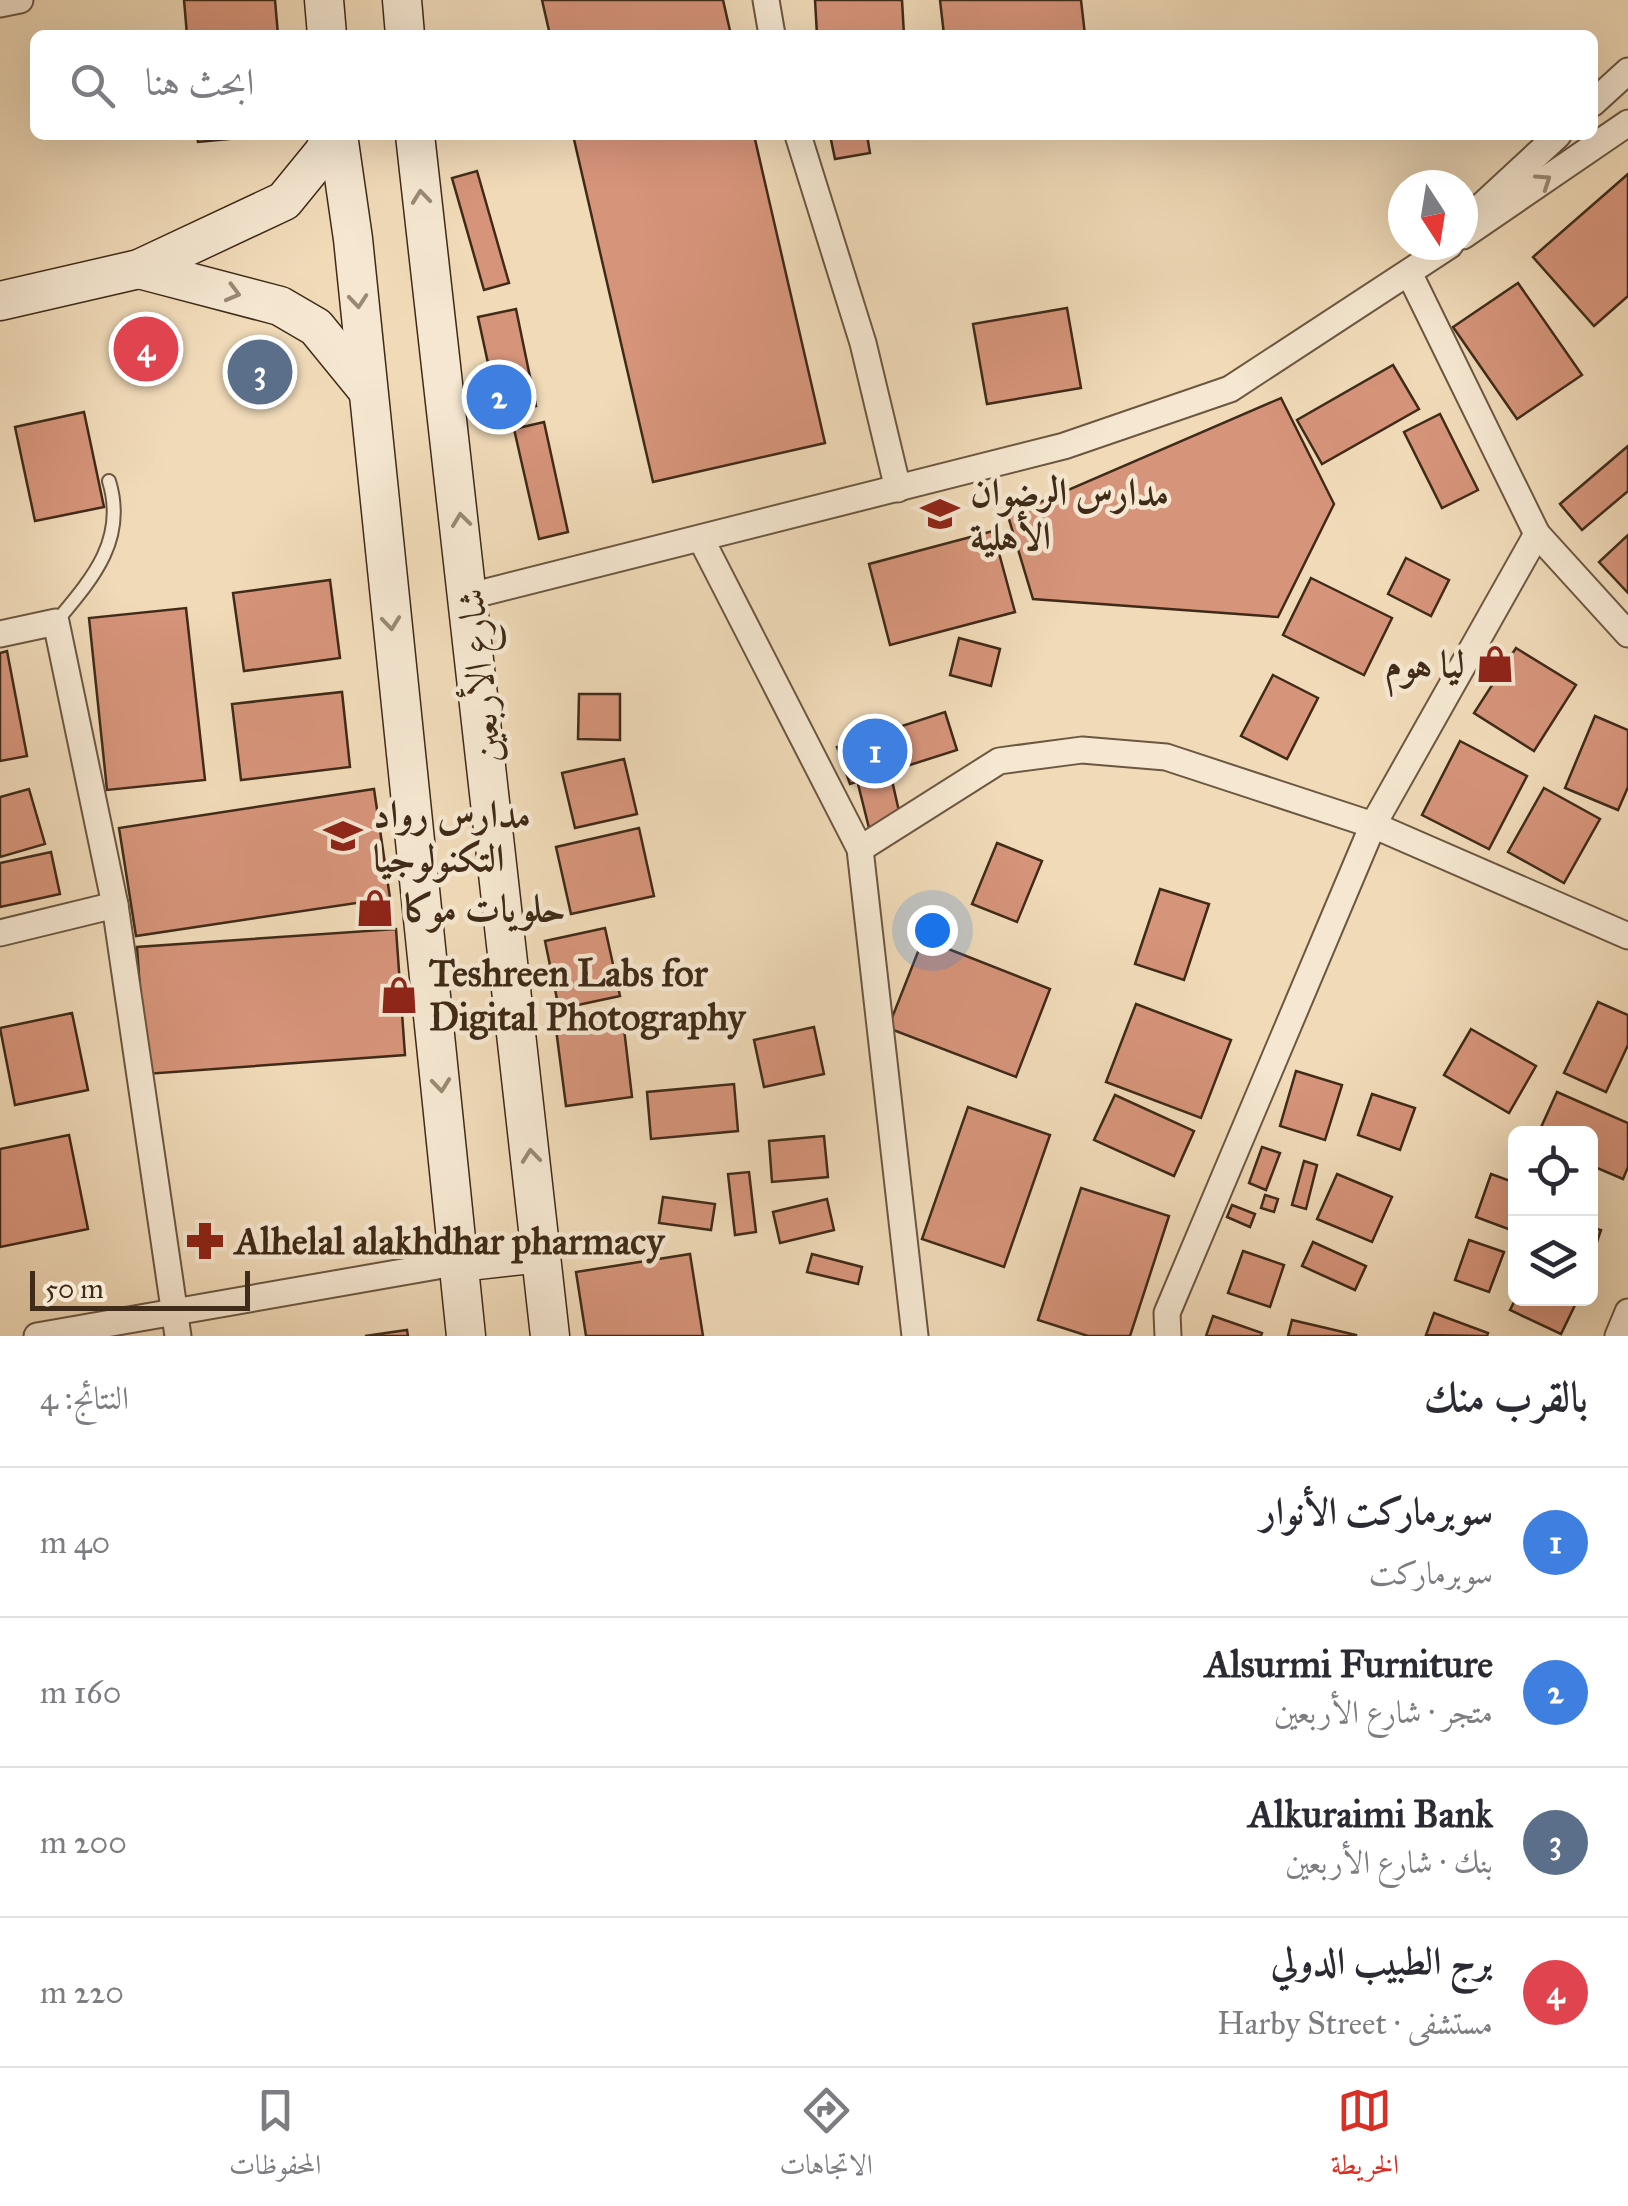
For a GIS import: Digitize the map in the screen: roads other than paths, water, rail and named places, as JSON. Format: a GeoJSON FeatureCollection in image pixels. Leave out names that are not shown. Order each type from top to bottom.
{"type":"FeatureCollection","features":[{"type":"Feature","properties":{"kind":"main road"},"geometry":{"type":"LineString","coordinates":[[324,0],[327,30]]}},
{"type":"Feature","properties":{"kind":"main road"},"geometry":{"type":"LineString","coordinates":[[402,0],[405,30]]}},
{"type":"Feature","properties":{"kind":"main road"},"geometry":{"type":"LineString","coordinates":[[0,301],[138,269],[284,201],[331,140]]}},
{"type":"Feature","properties":{"kind":"main road"},"geometry":{"type":"LineString","coordinates":[[335,140],[353,239],[365,386],[466,1336]]}},
{"type":"Feature","properties":{"kind":"main road","name":"شارع الأربعين"},"geometry":{"type":"LineString","coordinates":[[416,140],[470,596],[550,1336]]}},
{"type":"Feature","properties":{"kind":"main road"},"geometry":{"type":"LineString","coordinates":[[138,269],[280,306],[316,327],[365,386]]}},
{"type":"Feature","properties":{"kind":"main road"},"geometry":{"type":"LineString","coordinates":[[460,1262],[542,1253]]}},
{"type":"Feature","properties":{"kind":"street"},"geometry":{"type":"LineString","coordinates":[[0,4],[20,0]]}},
{"type":"Feature","properties":{"kind":"street"},"geometry":{"type":"LineString","coordinates":[[766,0],[771,30]]}},
{"type":"Feature","properties":{"kind":"street"},"geometry":{"type":"LineString","coordinates":[[1598,98],[1628,71]]}},
{"type":"Feature","properties":{"kind":"street"},"geometry":{"type":"LineString","coordinates":[[1478,226],[1628,123]]}},
{"type":"Feature","properties":{"kind":"street"},"geometry":{"type":"LineString","coordinates":[[800,140],[863,343],[898,489]]}},
{"type":"Feature","properties":{"kind":"street"},"geometry":{"type":"LineString","coordinates":[[1478,209],[1553,140]]}},
{"type":"Feature","properties":{"kind":"street"},"geometry":{"type":"LineString","coordinates":[[1408,273],[1422,260]]}},
{"type":"Feature","properties":{"kind":"street"},"geometry":{"type":"LineString","coordinates":[[470,596],[1064,446],[1230,389],[1428,260]]}},
{"type":"Feature","properties":{"kind":"street"},"geometry":{"type":"LineString","coordinates":[[1408,273],[1537,534],[1628,634]]}},
{"type":"Feature","properties":{"kind":"street"},"geometry":{"type":"LineString","coordinates":[[1168,1336],[1168,1313],[1373,826],[1537,534]]}},
{"type":"Feature","properties":{"kind":"street"},"geometry":{"type":"LineString","coordinates":[[701,539],[860,849],[915,1336]]}},
{"type":"Feature","properties":{"kind":"street"},"geometry":{"type":"LineString","coordinates":[[0,634],[56,622],[115,905],[178,1336]]}},
{"type":"Feature","properties":{"kind":"street"},"geometry":{"type":"LineString","coordinates":[[860,849],[999,762],[1082,750],[1166,757],[1373,826],[1628,936]]}},
{"type":"Feature","properties":{"kind":"street"},"geometry":{"type":"LineString","coordinates":[[0,932],[115,905]]}},
{"type":"Feature","properties":{"kind":"street"},"geometry":{"type":"LineString","coordinates":[[37,1336],[174,1308],[460,1262]]}},
{"type":"Feature","properties":{"kind":"street"},"geometry":{"type":"LineString","coordinates":[[1618,1336],[1628,1312]]}},
{"type":"Feature","properties":{"kind":"lane"},"geometry":{"type":"LineString","coordinates":[[56,622],[108,555],[117,506],[109,481]]}},
{"type":"Feature","properties":{"kind":"place","name":"برج الطبيب الدولي"},"geometry":{"type":"Point","coordinates":[146,349]}},
{"type":"Feature","properties":{"kind":"place","name":"Alkuraimi Bank"},"geometry":{"type":"Point","coordinates":[260,372]}},
{"type":"Feature","properties":{"kind":"place","name":"Alsurmi Furniture"},"geometry":{"type":"Point","coordinates":[499,397]}},
{"type":"Feature","properties":{"kind":"place","name":"مدارس الرضوان الأهلية"},"geometry":{"type":"Point","coordinates":[940,514]}},
{"type":"Feature","properties":{"kind":"place","name":"ليا هوم"},"geometry":{"type":"Point","coordinates":[1495,664]}},
{"type":"Feature","properties":{"kind":"place","name":"سوبرماركت الأنوار"},"geometry":{"type":"Point","coordinates":[875,751]}},
{"type":"Feature","properties":{"kind":"place","name":"مدارس رواد التكنولوجيا"},"geometry":{"type":"Point","coordinates":[343,836]}},
{"type":"Feature","properties":{"kind":"place","name":"حلويات موكا"},"geometry":{"type":"Point","coordinates":[375,908]}},
{"type":"Feature","properties":{"kind":"place","name":"Teshreen Labs for Digital Photography"},"geometry":{"type":"Point","coordinates":[399,995]}},
{"type":"Feature","properties":{"kind":"place","name":"Alhelal alakhdhar pharmacy"},"geometry":{"type":"Point","coordinates":[205,1241]}}]}
